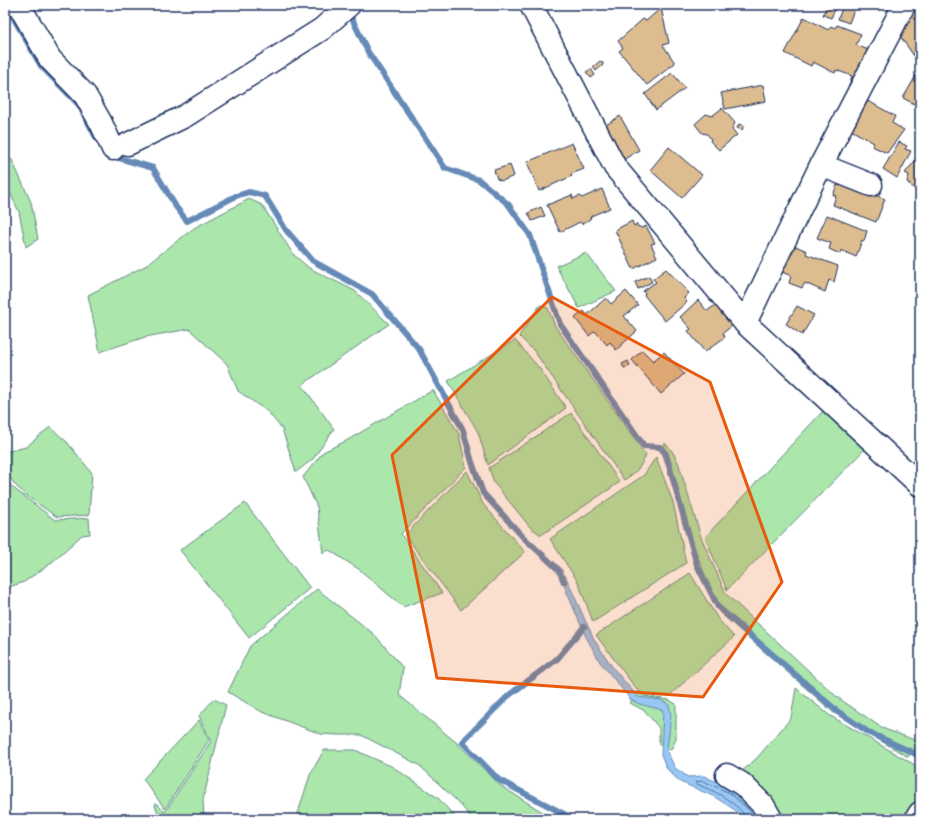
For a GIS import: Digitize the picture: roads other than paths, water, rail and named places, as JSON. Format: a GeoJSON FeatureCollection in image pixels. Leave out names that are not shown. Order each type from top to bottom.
{"type":"FeatureCollection","features":[{"type":"Feature","properties":{"kind":"street"},"geometry":{"type":"LineString","coordinates":[[19,5],[50,60],[85,95],[101,123],[121,146],[186,116],[322,29],[349,5]]}},
{"type":"Feature","properties":{"kind":"street"},"geometry":{"type":"LineString","coordinates":[[531,5],[615,167],[745,323],[920,485]]}},
{"type":"Feature","properties":{"kind":"street"},"geometry":{"type":"LineString","coordinates":[[745,323],[820,165],[904,5]]}},
{"type":"Feature","properties":{"kind":"street"},"geometry":{"type":"LineString","coordinates":[[820,165],[871,185]]}},
{"type":"Feature","properties":{"kind":"street"},"geometry":{"type":"LineString","coordinates":[[727,774],[742,784],[763,805],[771,819]]}},
{"type":"Feature","properties":{"kind":"street"},"geometry":{"type":"LineString","coordinates":[[916,819],[920,812]]}},
{"type":"Feature","properties":{"kind":"water"},"geometry":{"type":"Polygon","coordinates":[[[565,575],[595,641],[613,668],[638,697],[661,700],[669,705],[671,715],[667,751],[675,768],[688,777],[704,776],[732,789],[752,807],[759,819],[743,819],[738,812],[713,796],[680,782],[667,769],[661,755],[663,710],[639,704],[631,700],[600,662],[585,635],[560,576],[565,575]]]}},
{"type":"Feature","properties":{"kind":"waterway"},"geometry":{"type":"LineString","coordinates":[[6,5],[41,66],[79,105],[99,141]]}},
{"type":"Feature","properties":{"kind":"waterway"},"geometry":{"type":"LineString","coordinates":[[348,10],[368,52],[445,168],[479,180],[508,204],[530,235],[560,324],[644,446],[660,447],[666,454],[697,565],[718,607],[837,711],[868,732],[920,756]]}},
{"type":"Feature","properties":{"kind":"waterway"},"geometry":{"type":"LineString","coordinates":[[114,154],[119,158],[153,168],[176,207],[187,221],[236,196],[249,192],[265,196],[286,230],[313,261],[372,294],[419,349],[463,430],[483,493],[523,537],[559,570],[564,582]]}},
{"type":"Feature","properties":{"kind":"waterway"},"geometry":{"type":"LineString","coordinates":[[571,819],[499,780],[462,742],[508,696],[557,659],[584,627]]}}]}
